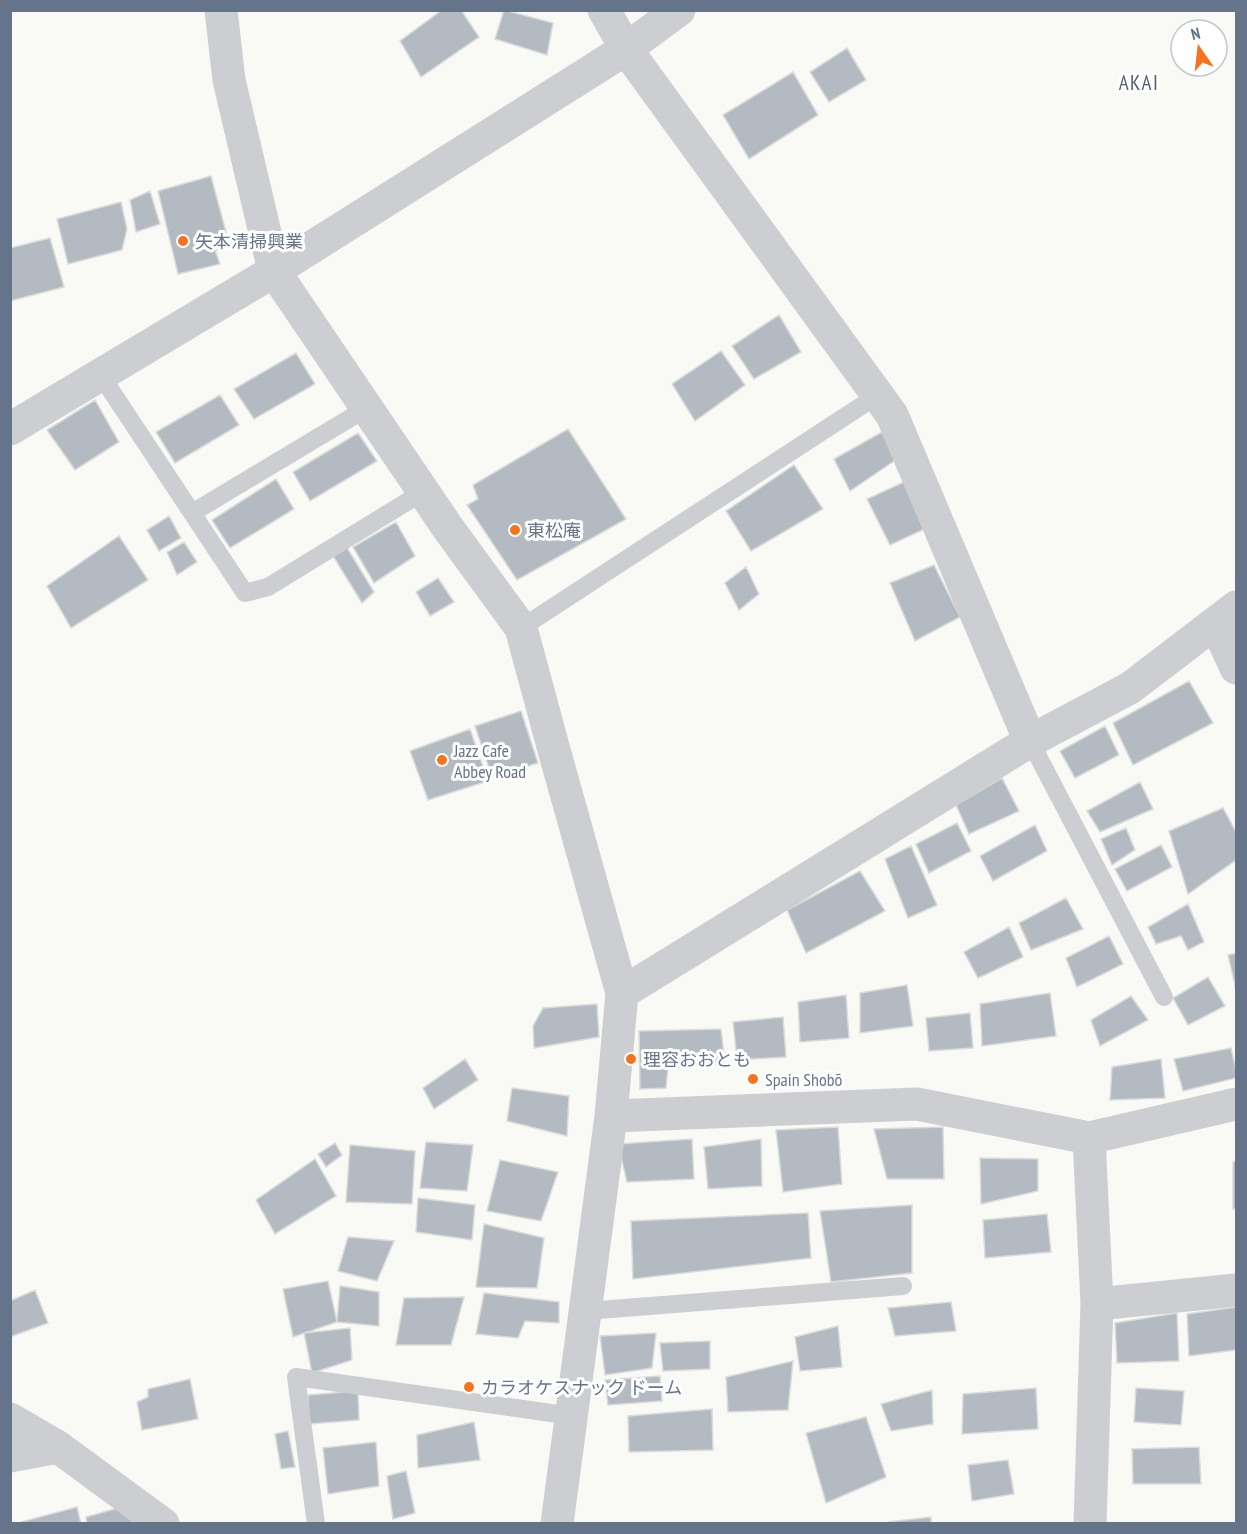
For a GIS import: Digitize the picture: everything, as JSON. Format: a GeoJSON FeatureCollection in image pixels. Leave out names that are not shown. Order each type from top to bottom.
{"type":"FeatureCollection","features":[{"type":"Feature","properties":{"kind":"street"},"geometry":{"type":"LineString","coordinates":[[221,10],[229,80],[274,271],[423,492],[521,628],[622,993],[611,1116],[557,1524]]}},
{"type":"Feature","properties":{"kind":"street"},"geometry":{"type":"LineString","coordinates":[[10,429],[274,271],[626,48],[678,10]]}},
{"type":"Feature","properties":{"kind":"street"},"geometry":{"type":"LineString","coordinates":[[600,11],[892,415],[1030,741]]}},
{"type":"Feature","properties":{"kind":"street"},"geometry":{"type":"LineString","coordinates":[[622,993],[1030,741],[1130,688],[1226,616],[1236,668]]}},
{"type":"Feature","properties":{"kind":"street"},"geometry":{"type":"LineString","coordinates":[[611,1116],[917,1104],[1089,1138],[1236,1104]]}},
{"type":"Feature","properties":{"kind":"street"},"geometry":{"type":"LineString","coordinates":[[1089,1138],[1097,1304],[1090,1524]]}},
{"type":"Feature","properties":{"kind":"street"},"geometry":{"type":"LineString","coordinates":[[1097,1304],[1236,1290]]}},
{"type":"Feature","properties":{"kind":"street"},"geometry":{"type":"LineString","coordinates":[[10,1419],[58,1447],[163,1524]]}},
{"type":"Feature","properties":{"kind":"street"},"geometry":{"type":"LineString","coordinates":[[10,1456],[58,1447]]}},
{"type":"Feature","properties":{"kind":"lane"},"geometry":{"type":"LineString","coordinates":[[100,374],[245,593],[268,587],[423,492]]}},
{"type":"Feature","properties":{"kind":"lane"},"geometry":{"type":"LineString","coordinates":[[521,628],[878,395]]}},
{"type":"Feature","properties":{"kind":"lane"},"geometry":{"type":"LineString","coordinates":[[192,513],[367,408]]}},
{"type":"Feature","properties":{"kind":"lane"},"geometry":{"type":"LineString","coordinates":[[1030,741],[1164,997]]}},
{"type":"Feature","properties":{"kind":"lane"},"geometry":{"type":"LineString","coordinates":[[586,1311],[903,1287]]}},
{"type":"Feature","properties":{"kind":"lane"},"geometry":{"type":"LineString","coordinates":[[316,1524],[296,1377],[572,1416]]}},
{"type":"Feature","properties":{"kind":"building"},"geometry":{"type":"Polygon","coordinates":[[[442,10],[461,10],[479,37],[421,77],[400,41],[442,10]]]}},
{"type":"Feature","properties":{"kind":"building"},"geometry":{"type":"Polygon","coordinates":[[[504,10],[553,23],[547,55],[495,39],[504,10]]]}},
{"type":"Feature","properties":{"kind":"building"},"geometry":{"type":"Polygon","coordinates":[[[847,48],[866,80],[829,102],[810,72],[847,48]]]}},
{"type":"Feature","properties":{"kind":"building"},"geometry":{"type":"Polygon","coordinates":[[[793,72],[818,115],[749,159],[723,115],[793,72]]]}},
{"type":"Feature","properties":{"kind":"building"},"geometry":{"type":"Polygon","coordinates":[[[211,176],[230,247],[215,250],[220,264],[178,274],[158,191],[211,176]]]}},
{"type":"Feature","properties":{"kind":"building"},"geometry":{"type":"Polygon","coordinates":[[[150,191],[160,224],[136,232],[130,200],[150,191]]]}},
{"type":"Feature","properties":{"kind":"building"},"geometry":{"type":"Polygon","coordinates":[[[121,202],[127,229],[122,250],[68,264],[57,219],[121,202]]]}},
{"type":"Feature","properties":{"kind":"building"},"geometry":{"type":"Polygon","coordinates":[[[50,238],[64,287],[10,301],[10,248],[50,238]]]}},
{"type":"Feature","properties":{"kind":"building"},"geometry":{"type":"Polygon","coordinates":[[[779,315],[801,352],[754,379],[732,346],[779,315]]]}},
{"type":"Feature","properties":{"kind":"building"},"geometry":{"type":"Polygon","coordinates":[[[721,351],[745,385],[695,421],[672,384],[721,351]]]}},
{"type":"Feature","properties":{"kind":"building"},"geometry":{"type":"Polygon","coordinates":[[[296,353],[315,384],[254,419],[234,389],[296,353]]]}},
{"type":"Feature","properties":{"kind":"building"},"geometry":{"type":"Polygon","coordinates":[[[220,395],[239,425],[175,463],[156,432],[220,395]]]}},
{"type":"Feature","properties":{"kind":"building"},"geometry":{"type":"Polygon","coordinates":[[[95,400],[119,442],[75,470],[47,430],[95,400]]]}},
{"type":"Feature","properties":{"kind":"building"},"geometry":{"type":"Polygon","coordinates":[[[568,429],[626,519],[517,580],[467,505],[478,499],[473,485],[568,429]]]}},
{"type":"Feature","properties":{"kind":"building"},"geometry":{"type":"Polygon","coordinates":[[[882,432],[897,459],[850,491],[834,459],[882,432]]]}},
{"type":"Feature","properties":{"kind":"building"},"geometry":{"type":"Polygon","coordinates":[[[358,433],[377,461],[310,501],[293,472],[358,433]]]}},
{"type":"Feature","properties":{"kind":"building"},"geometry":{"type":"Polygon","coordinates":[[[794,465],[823,509],[751,551],[726,511],[794,465]]]}},
{"type":"Feature","properties":{"kind":"building"},"geometry":{"type":"Polygon","coordinates":[[[276,479],[294,509],[230,548],[212,520],[276,479]]]}},
{"type":"Feature","properties":{"kind":"building"},"geometry":{"type":"Polygon","coordinates":[[[906,481],[927,528],[890,545],[867,499],[906,481]]]}},
{"type":"Feature","properties":{"kind":"building"},"geometry":{"type":"Polygon","coordinates":[[[169,516],[181,538],[159,551],[147,530],[169,516]]]}},
{"type":"Feature","properties":{"kind":"building"},"geometry":{"type":"Polygon","coordinates":[[[396,522],[415,556],[374,583],[353,547],[396,522]]]}},
{"type":"Feature","properties":{"kind":"building"},"geometry":{"type":"Polygon","coordinates":[[[119,536],[148,580],[71,628],[47,586],[119,536]]]}},
{"type":"Feature","properties":{"kind":"building"},"geometry":{"type":"Polygon","coordinates":[[[184,542],[197,562],[177,575],[167,552],[184,542]]]}},
{"type":"Feature","properties":{"kind":"building"},"geometry":{"type":"Polygon","coordinates":[[[346,546],[374,592],[362,603],[333,556],[346,546]]]}},
{"type":"Feature","properties":{"kind":"building"},"geometry":{"type":"Polygon","coordinates":[[[934,565],[960,617],[915,641],[890,583],[934,565]]]}},
{"type":"Feature","properties":{"kind":"building"},"geometry":{"type":"Polygon","coordinates":[[[746,567],[759,594],[739,610],[725,583],[746,567]]]}},
{"type":"Feature","properties":{"kind":"building"},"geometry":{"type":"Polygon","coordinates":[[[438,578],[454,602],[430,616],[416,592],[438,578]]]}},
{"type":"Feature","properties":{"kind":"building"},"geometry":{"type":"Polygon","coordinates":[[[1189,681],[1213,723],[1133,765],[1113,723],[1189,681]]]}},
{"type":"Feature","properties":{"kind":"building"},"geometry":{"type":"Polygon","coordinates":[[[521,711],[538,763],[492,777],[475,726],[521,711]]]}},
{"type":"Feature","properties":{"kind":"building"},"geometry":{"type":"Polygon","coordinates":[[[1105,726],[1119,755],[1075,778],[1060,751],[1105,726]]]}},
{"type":"Feature","properties":{"kind":"building"},"geometry":{"type":"Polygon","coordinates":[[[470,729],[488,781],[428,800],[410,751],[470,729]]]}},
{"type":"Feature","properties":{"kind":"building"},"geometry":{"type":"Polygon","coordinates":[[[1002,778],[1019,811],[969,834],[956,805],[1002,778]]]}},
{"type":"Feature","properties":{"kind":"building"},"geometry":{"type":"Polygon","coordinates":[[[1140,782],[1153,809],[1100,832],[1087,811],[1140,782]]]}},
{"type":"Feature","properties":{"kind":"building"},"geometry":{"type":"Polygon","coordinates":[[[1223,808],[1236,832],[1236,860],[1188,894],[1169,831],[1223,808]]]}},
{"type":"Feature","properties":{"kind":"building"},"geometry":{"type":"Polygon","coordinates":[[[957,823],[971,851],[929,873],[916,844],[957,823]]]}},
{"type":"Feature","properties":{"kind":"building"},"geometry":{"type":"Polygon","coordinates":[[[1035,825],[1047,851],[993,881],[980,856],[1035,825]]]}},
{"type":"Feature","properties":{"kind":"building"},"geometry":{"type":"Polygon","coordinates":[[[1126,828],[1135,850],[1112,865],[1101,839],[1126,828]]]}},
{"type":"Feature","properties":{"kind":"building"},"geometry":{"type":"Polygon","coordinates":[[[1161,845],[1172,867],[1127,891],[1115,869],[1161,845]]]}},
{"type":"Feature","properties":{"kind":"building"},"geometry":{"type":"Polygon","coordinates":[[[911,846],[937,905],[908,918],[885,859],[911,846]]]}},
{"type":"Feature","properties":{"kind":"building"},"geometry":{"type":"Polygon","coordinates":[[[860,871],[885,911],[806,953],[787,910],[860,871]]]}},
{"type":"Feature","properties":{"kind":"building"},"geometry":{"type":"Polygon","coordinates":[[[1066,898],[1083,929],[1031,950],[1019,923],[1066,898]]]}},
{"type":"Feature","properties":{"kind":"building"},"geometry":{"type":"Polygon","coordinates":[[[1188,904],[1204,942],[1188,950],[1181,936],[1156,944],[1148,927],[1188,904]]]}},
{"type":"Feature","properties":{"kind":"building"},"geometry":{"type":"Polygon","coordinates":[[[1009,927],[1023,957],[978,978],[964,952],[1009,927]]]}},
{"type":"Feature","properties":{"kind":"building"},"geometry":{"type":"Polygon","coordinates":[[[1109,936],[1123,964],[1077,987],[1066,958],[1109,936]]]}},
{"type":"Feature","properties":{"kind":"building"},"geometry":{"type":"Polygon","coordinates":[[[1236,953],[1236,990],[1228,955],[1236,953]]]}},
{"type":"Feature","properties":{"kind":"building"},"geometry":{"type":"Polygon","coordinates":[[[1208,977],[1225,1006],[1188,1025],[1173,998],[1208,977]]]}},
{"type":"Feature","properties":{"kind":"building"},"geometry":{"type":"Polygon","coordinates":[[[907,985],[913,1026],[860,1033],[860,993],[907,985]]]}},
{"type":"Feature","properties":{"kind":"building"},"geometry":{"type":"Polygon","coordinates":[[[1050,993],[1056,1036],[982,1046],[980,1004],[1050,993]]]}},
{"type":"Feature","properties":{"kind":"building"},"geometry":{"type":"Polygon","coordinates":[[[846,995],[849,1038],[800,1042],[798,1002],[846,995]]]}},
{"type":"Feature","properties":{"kind":"building"},"geometry":{"type":"Polygon","coordinates":[[[1131,996],[1148,1020],[1100,1046],[1091,1020],[1131,996]]]}},
{"type":"Feature","properties":{"kind":"building"},"geometry":{"type":"Polygon","coordinates":[[[597,1004],[599,1037],[534,1048],[533,1026],[543,1008],[597,1004]]]}},
{"type":"Feature","properties":{"kind":"building"},"geometry":{"type":"Polygon","coordinates":[[[970,1013],[973,1048],[929,1051],[926,1018],[970,1013]]]}},
{"type":"Feature","properties":{"kind":"building"},"geometry":{"type":"Polygon","coordinates":[[[783,1017],[786,1057],[737,1060],[733,1022],[783,1017]]]}},
{"type":"Feature","properties":{"kind":"building"},"geometry":{"type":"Polygon","coordinates":[[[721,1029],[725,1064],[668,1068],[666,1088],[640,1089],[639,1031],[721,1029]]]}},
{"type":"Feature","properties":{"kind":"building"},"geometry":{"type":"Polygon","coordinates":[[[1231,1048],[1236,1078],[1183,1091],[1174,1059],[1231,1048]]]}},
{"type":"Feature","properties":{"kind":"building"},"geometry":{"type":"Polygon","coordinates":[[[465,1059],[478,1080],[434,1109],[423,1088],[465,1059]]]}},
{"type":"Feature","properties":{"kind":"building"},"geometry":{"type":"Polygon","coordinates":[[[1161,1059],[1165,1098],[1110,1100],[1112,1067],[1161,1059]]]}},
{"type":"Feature","properties":{"kind":"building"},"geometry":{"type":"Polygon","coordinates":[[[512,1088],[569,1096],[567,1136],[507,1121],[512,1088]]]}},
{"type":"Feature","properties":{"kind":"building"},"geometry":{"type":"Polygon","coordinates":[[[838,1127],[842,1184],[783,1192],[776,1130],[838,1127]]]}},
{"type":"Feature","properties":{"kind":"building"},"geometry":{"type":"Polygon","coordinates":[[[943,1127],[944,1179],[887,1179],[874,1129],[943,1127]]]}},
{"type":"Feature","properties":{"kind":"building"},"geometry":{"type":"Polygon","coordinates":[[[692,1139],[694,1179],[627,1182],[618,1144],[692,1139]]]}},
{"type":"Feature","properties":{"kind":"building"},"geometry":{"type":"Polygon","coordinates":[[[761,1139],[762,1186],[708,1189],[704,1147],[761,1139]]]}},
{"type":"Feature","properties":{"kind":"building"},"geometry":{"type":"Polygon","coordinates":[[[426,1142],[473,1145],[467,1191],[420,1188],[426,1142]]]}},
{"type":"Feature","properties":{"kind":"building"},"geometry":{"type":"Polygon","coordinates":[[[335,1143],[342,1155],[326,1167],[318,1154],[335,1143]]]}},
{"type":"Feature","properties":{"kind":"building"},"geometry":{"type":"Polygon","coordinates":[[[350,1145],[415,1151],[412,1204],[346,1202],[350,1145]]]}},
{"type":"Feature","properties":{"kind":"building"},"geometry":{"type":"Polygon","coordinates":[[[980,1158],[1038,1159],[1038,1191],[981,1204],[980,1158]]]}},
{"type":"Feature","properties":{"kind":"building"},"geometry":{"type":"Polygon","coordinates":[[[315,1159],[336,1196],[275,1234],[256,1200],[315,1159]]]}},
{"type":"Feature","properties":{"kind":"building"},"geometry":{"type":"Polygon","coordinates":[[[500,1160],[558,1172],[541,1221],[487,1211],[500,1160]]]}},
{"type":"Feature","properties":{"kind":"building"},"geometry":{"type":"Polygon","coordinates":[[[1236,1161],[1236,1209],[1233,1209],[1233,1162],[1236,1161]]]}},
{"type":"Feature","properties":{"kind":"building"},"geometry":{"type":"Polygon","coordinates":[[[418,1198],[475,1205],[472,1240],[416,1232],[418,1198]]]}},
{"type":"Feature","properties":{"kind":"building"},"geometry":{"type":"Polygon","coordinates":[[[912,1205],[912,1273],[831,1282],[820,1211],[912,1205]]]}},
{"type":"Feature","properties":{"kind":"building"},"geometry":{"type":"Polygon","coordinates":[[[808,1213],[811,1258],[633,1279],[631,1221],[808,1213]]]}},
{"type":"Feature","properties":{"kind":"building"},"geometry":{"type":"Polygon","coordinates":[[[1047,1214],[1051,1252],[985,1258],[983,1220],[1047,1214]]]}},
{"type":"Feature","properties":{"kind":"building"},"geometry":{"type":"Polygon","coordinates":[[[484,1224],[544,1238],[537,1288],[476,1287],[484,1224]]]}},
{"type":"Feature","properties":{"kind":"building"},"geometry":{"type":"Polygon","coordinates":[[[348,1237],[394,1241],[377,1281],[338,1271],[348,1237]]]}},
{"type":"Feature","properties":{"kind":"building"},"geometry":{"type":"Polygon","coordinates":[[[328,1281],[337,1322],[293,1337],[283,1289],[328,1281]]]}},
{"type":"Feature","properties":{"kind":"building"},"geometry":{"type":"Polygon","coordinates":[[[340,1286],[379,1292],[379,1326],[337,1322],[340,1286]]]}},
{"type":"Feature","properties":{"kind":"building"},"geometry":{"type":"Polygon","coordinates":[[[35,1290],[48,1323],[10,1337],[10,1301],[35,1290]]]}},
{"type":"Feature","properties":{"kind":"building"},"geometry":{"type":"Polygon","coordinates":[[[484,1293],[559,1302],[559,1323],[525,1321],[518,1338],[476,1334],[484,1293]]]}},
{"type":"Feature","properties":{"kind":"building"},"geometry":{"type":"Polygon","coordinates":[[[464,1297],[451,1345],[396,1345],[404,1298],[464,1297]]]}},
{"type":"Feature","properties":{"kind":"building"},"geometry":{"type":"Polygon","coordinates":[[[951,1302],[956,1331],[895,1336],[888,1308],[951,1302]]]}},
{"type":"Feature","properties":{"kind":"building"},"geometry":{"type":"Polygon","coordinates":[[[1236,1307],[1236,1350],[1189,1356],[1187,1314],[1236,1307]]]}},
{"type":"Feature","properties":{"kind":"building"},"geometry":{"type":"Polygon","coordinates":[[[1177,1313],[1179,1361],[1117,1363],[1115,1323],[1177,1313]]]}},
{"type":"Feature","properties":{"kind":"building"},"geometry":{"type":"Polygon","coordinates":[[[838,1326],[842,1367],[800,1371],[795,1337],[838,1326]]]}},
{"type":"Feature","properties":{"kind":"building"},"geometry":{"type":"Polygon","coordinates":[[[350,1328],[352,1360],[312,1373],[304,1333],[350,1328]]]}},
{"type":"Feature","properties":{"kind":"building"},"geometry":{"type":"Polygon","coordinates":[[[656,1333],[652,1368],[605,1375],[600,1336],[656,1333]]]}},
{"type":"Feature","properties":{"kind":"building"},"geometry":{"type":"Polygon","coordinates":[[[710,1341],[710,1369],[663,1371],[660,1343],[710,1341]]]}},
{"type":"Feature","properties":{"kind":"building"},"geometry":{"type":"Polygon","coordinates":[[[793,1361],[788,1410],[728,1412],[726,1377],[793,1361]]]}},
{"type":"Feature","properties":{"kind":"building"},"geometry":{"type":"Polygon","coordinates":[[[660,1376],[662,1401],[608,1405],[605,1380],[660,1376]]]}},
{"type":"Feature","properties":{"kind":"building"},"geometry":{"type":"Polygon","coordinates":[[[190,1379],[198,1419],[142,1430],[137,1402],[148,1397],[148,1389],[190,1379]]]}},
{"type":"Feature","properties":{"kind":"building"},"geometry":{"type":"Polygon","coordinates":[[[1036,1388],[1038,1429],[962,1434],[963,1394],[1036,1388]]]}},
{"type":"Feature","properties":{"kind":"building"},"geometry":{"type":"Polygon","coordinates":[[[1136,1388],[1184,1391],[1181,1425],[1134,1422],[1136,1388]]]}},
{"type":"Feature","properties":{"kind":"building"},"geometry":{"type":"Polygon","coordinates":[[[932,1390],[933,1424],[891,1431],[881,1404],[932,1390]]]}},
{"type":"Feature","properties":{"kind":"building"},"geometry":{"type":"Polygon","coordinates":[[[358,1391],[359,1420],[309,1424],[308,1395],[358,1391]]]}},
{"type":"Feature","properties":{"kind":"building"},"geometry":{"type":"Polygon","coordinates":[[[712,1409],[713,1450],[629,1452],[628,1416],[712,1409]]]}},
{"type":"Feature","properties":{"kind":"building"},"geometry":{"type":"Polygon","coordinates":[[[866,1417],[886,1477],[826,1503],[806,1433],[866,1417]]]}},
{"type":"Feature","properties":{"kind":"building"},"geometry":{"type":"Polygon","coordinates":[[[474,1422],[480,1460],[418,1468],[417,1435],[474,1422]]]}},
{"type":"Feature","properties":{"kind":"building"},"geometry":{"type":"Polygon","coordinates":[[[288,1431],[295,1467],[281,1469],[275,1434],[288,1431]]]}},
{"type":"Feature","properties":{"kind":"building"},"geometry":{"type":"Polygon","coordinates":[[[376,1442],[379,1486],[328,1494],[323,1448],[376,1442]]]}},
{"type":"Feature","properties":{"kind":"building"},"geometry":{"type":"Polygon","coordinates":[[[1199,1447],[1201,1484],[1133,1484],[1132,1449],[1199,1447]]]}},
{"type":"Feature","properties":{"kind":"building"},"geometry":{"type":"Polygon","coordinates":[[[1008,1460],[1014,1494],[972,1501],[968,1465],[1008,1460]]]}},
{"type":"Feature","properties":{"kind":"building"},"geometry":{"type":"Polygon","coordinates":[[[406,1471],[415,1513],[393,1519],[387,1476],[406,1471]]]}},
{"type":"Feature","properties":{"kind":"building"},"geometry":{"type":"Polygon","coordinates":[[[77,1507],[81,1524],[21,1524],[21,1522],[77,1507]]]}},
{"type":"Feature","properties":{"kind":"building"},"geometry":{"type":"Polygon","coordinates":[[[118,1508],[135,1524],[87,1524],[86,1517],[118,1508]]]}},
{"type":"Feature","properties":{"kind":"building"},"geometry":{"type":"Polygon","coordinates":[[[931,1517],[931,1524],[888,1524],[888,1522],[931,1517]]]}},
{"type":"Feature","properties":{"kind":"place","name":"矢本清掃興業"},"geometry":{"type":"Point","coordinates":[183,241]}},
{"type":"Feature","properties":{"kind":"place","name":"東松庵"},"geometry":{"type":"Point","coordinates":[515,530]}},
{"type":"Feature","properties":{"kind":"place","name":"Jazz Cafe Abbey Road"},"geometry":{"type":"Point","coordinates":[442,760]}},
{"type":"Feature","properties":{"kind":"place","name":"理容おおとも"},"geometry":{"type":"Point","coordinates":[631,1059]}},
{"type":"Feature","properties":{"kind":"place","name":"Spain Shobō"},"geometry":{"type":"Point","coordinates":[753,1079]}},
{"type":"Feature","properties":{"kind":"place","name":"カラオケスナック ドーム"},"geometry":{"type":"Point","coordinates":[469,1387]}},
{"type":"Feature","properties":{"kind":"district","name":"AKAI"},"geometry":{"type":"Point","coordinates":[1139,82]}}]}
